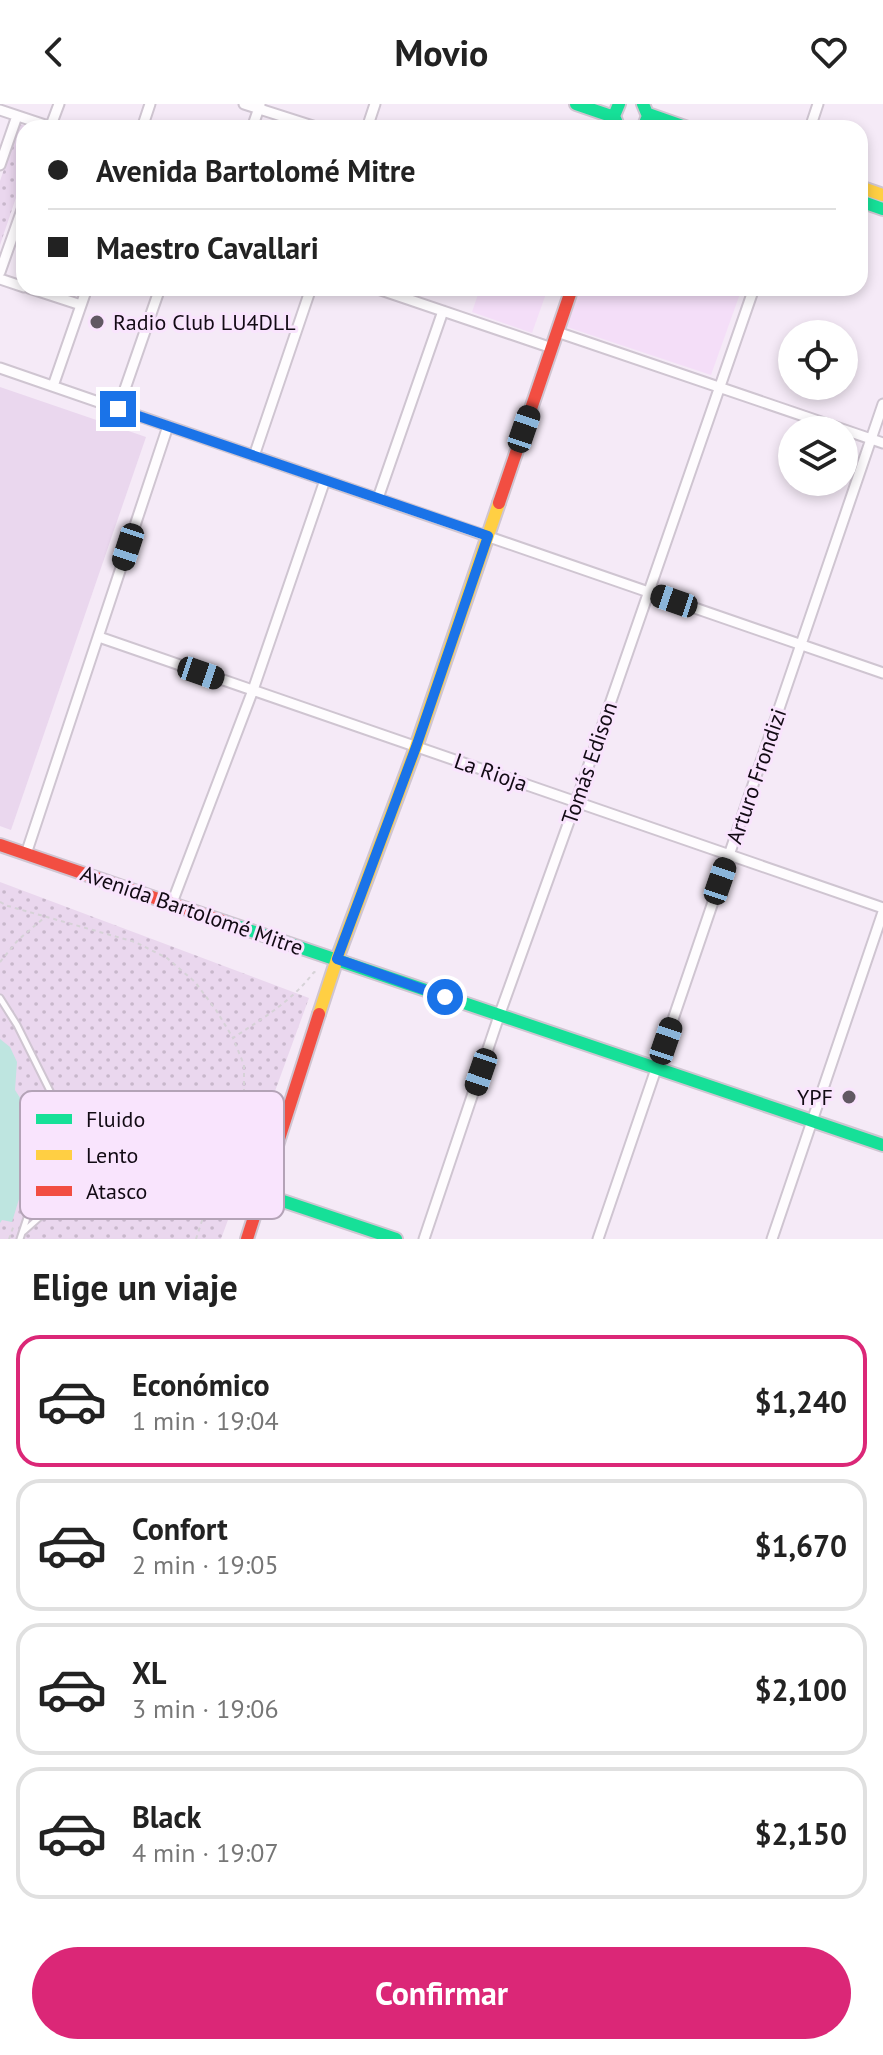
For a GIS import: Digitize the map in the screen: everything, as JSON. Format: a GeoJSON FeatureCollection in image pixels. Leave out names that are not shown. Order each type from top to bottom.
{"type":"FeatureCollection","features":[{"type":"Feature","properties":{"kind":"main road"},"geometry":{"type":"LineString","coordinates":[[576,104],[618,116]]}},
{"type":"Feature","properties":{"kind":"main road"},"geometry":{"type":"LineString","coordinates":[[284,1124],[330,979],[416,747],[569,296]]}},
{"type":"Feature","properties":{"kind":"main road","name":"Avenida Bartolomé Mitre"},"geometry":{"type":"LineString","coordinates":[[0,845],[883,1145]]}},
{"type":"Feature","properties":{"kind":"main road"},"geometry":{"type":"LineString","coordinates":[[284,1201],[396,1239]]}},
{"type":"Feature","properties":{"kind":"main road"},"geometry":{"type":"LineString","coordinates":[[247,1239],[254,1219]]}},
{"type":"Feature","properties":{"kind":"street"},"geometry":{"type":"LineString","coordinates":[[244,104],[297,120]]}},
{"type":"Feature","properties":{"kind":"street"},"geometry":{"type":"LineString","coordinates":[[0,110],[29,120]]}},
{"type":"Feature","properties":{"kind":"street"},"geometry":{"type":"LineString","coordinates":[[0,165],[17,116]]}},
{"type":"Feature","properties":{"kind":"street"},"geometry":{"type":"LineString","coordinates":[[0,272],[16,227]]}},
{"type":"Feature","properties":{"kind":"street"},"geometry":{"type":"LineString","coordinates":[[54,296],[81,305]]}},
{"type":"Feature","properties":{"kind":"street"},"geometry":{"type":"LineString","coordinates":[[53,386],[84,296]]}},
{"type":"Feature","properties":{"kind":"street"},"geometry":{"type":"LineString","coordinates":[[118,409],[157,296]]}},
{"type":"Feature","properties":{"kind":"street"},"geometry":{"type":"LineString","coordinates":[[254,456],[308,296]]}},
{"type":"Feature","properties":{"kind":"street"},"geometry":{"type":"LineString","coordinates":[[399,296],[552,348]]}},
{"type":"Feature","properties":{"kind":"street","name":"Tomás Edison"},"geometry":{"type":"LineString","coordinates":[[424,1239],[751,296]]}},
{"type":"Feature","properties":{"kind":"street"},"geometry":{"type":"LineString","coordinates":[[378,498],[443,311]]}},
{"type":"Feature","properties":{"kind":"street"},"geometry":{"type":"LineString","coordinates":[[557,332],[883,443]]}},
{"type":"Feature","properties":{"kind":"street"},"geometry":{"type":"LineString","coordinates":[[0,368],[883,673]]}},
{"type":"Feature","properties":{"kind":"street","name":"Arturo Frondizi"},"geometry":{"type":"LineString","coordinates":[[598,1239],[883,404]]}},
{"type":"Feature","properties":{"kind":"street"},"geometry":{"type":"LineString","coordinates":[[26,854],[168,426]]}},
{"type":"Feature","properties":{"kind":"street"},"geometry":{"type":"LineString","coordinates":[[172,903],[253,690],[325,480]]}},
{"type":"Feature","properties":{"kind":"street","name":"La Rioja"},"geometry":{"type":"LineString","coordinates":[[99,637],[883,910]]}},
{"type":"Feature","properties":{"kind":"street"},"geometry":{"type":"LineString","coordinates":[[772,1239],[883,910]]}},
{"type":"Feature","properties":{"kind":"lane"},"geometry":{"type":"LineString","coordinates":[[0,998],[50,1091]]}},
{"type":"Feature","properties":{"kind":"lane"},"geometry":{"type":"LineString","coordinates":[[21,1236],[39,1219]]}},
{"type":"Feature","properties":{"kind":"path"},"geometry":{"type":"LineString","coordinates":[[0,902],[135,942],[167,958],[195,982],[233,1038],[244,1065],[244,1091]]}},
{"type":"Feature","properties":{"kind":"path"},"geometry":{"type":"LineString","coordinates":[[0,962],[18,940],[46,917]]}},
{"type":"Feature","properties":{"kind":"path"},"geometry":{"type":"LineString","coordinates":[[233,1038],[289,1000],[314,972],[330,979]]}},
{"type":"Feature","properties":{"kind":"path"},"geometry":{"type":"LineString","coordinates":[[196,1239],[203,1219]]}},
{"type":"Feature","properties":{"kind":"path"},"geometry":{"type":"LineString","coordinates":[[9,1239],[14,1225]]}},
{"type":"Feature","properties":{"kind":"shaded area"},"geometry":{"type":"Polygon","coordinates":[[[16,133],[16,198],[0,245],[0,181],[16,133]]]}},
{"type":"Feature","properties":{"kind":"shaded area"},"geometry":{"type":"Polygon","coordinates":[[[477,296],[545,296],[532,333],[472,312],[477,296]]]}},
{"type":"Feature","properties":{"kind":"shaded area"},"geometry":{"type":"Polygon","coordinates":[[[577,296],[739,296],[711,375],[567,327],[577,296]]]}},
{"type":"Feature","properties":{"kind":"shaded area"},"geometry":{"type":"Polygon","coordinates":[[[0,387],[146,437],[11,830],[0,826],[0,387]]]}},
{"type":"Feature","properties":{"kind":"shaded area"},"geometry":{"type":"Polygon","coordinates":[[[0,882],[309,998],[275,1091],[20,1091],[20,1219],[228,1219],[221,1239],[0,1239],[0,882]]]}},
{"type":"Feature","properties":{"kind":"shaded area"},"geometry":{"type":"Polygon","coordinates":[[[0,1039],[10,1047],[17,1062],[15,1090],[20,1098],[20,1196],[12,1222],[2,1220],[0,1223],[0,1039]]]}},
{"type":"Feature","properties":{"kind":"traffic: fast"},"geometry":{"type":"LineString","coordinates":[[576,104],[614,117]]}},
{"type":"Feature","properties":{"kind":"traffic: fast"},"geometry":{"type":"LineString","coordinates":[[616,120],[614,116],[619,104]]}},
{"type":"Feature","properties":{"kind":"traffic: fast"},"geometry":{"type":"LineString","coordinates":[[643,104],[648,116],[646,120]]}},
{"type":"Feature","properties":{"kind":"traffic: fast"},"geometry":{"type":"LineString","coordinates":[[648,114],[665,120]]}},
{"type":"Feature","properties":{"kind":"traffic: fast"},"geometry":{"type":"LineString","coordinates":[[868,204],[883,209]]}},
{"type":"Feature","properties":{"kind":"traffic: fast"},"geometry":{"type":"LineString","coordinates":[[225,922],[883,1145]]}},
{"type":"Feature","properties":{"kind":"traffic: fast"},"geometry":{"type":"LineString","coordinates":[[284,1201],[396,1239]]}},
{"type":"Feature","properties":{"kind":"traffic: slow"},"geometry":{"type":"LineString","coordinates":[[868,190],[883,195]]}},
{"type":"Feature","properties":{"kind":"traffic: slow"},"geometry":{"type":"LineString","coordinates":[[319,1014],[416,747],[499,503]]}},
{"type":"Feature","properties":{"kind":"traffic: jam"},"geometry":{"type":"LineString","coordinates":[[499,503],[569,296]]}},
{"type":"Feature","properties":{"kind":"traffic: jam"},"geometry":{"type":"LineString","coordinates":[[0,845],[225,922]]}},
{"type":"Feature","properties":{"kind":"traffic: jam"},"geometry":{"type":"LineString","coordinates":[[284,1123],[319,1014]]}},
{"type":"Feature","properties":{"kind":"traffic: jam"},"geometry":{"type":"LineString","coordinates":[[247,1239],[253,1219]]}},
{"type":"Feature","properties":{"kind":"place","name":"Radio Club LU4DLL"},"geometry":{"type":"Point","coordinates":[97,322]}},
{"type":"Feature","properties":{"kind":"place","name":"YPF"},"geometry":{"type":"Point","coordinates":[849,1097]}},
{"type":"Feature","properties":{"kind":"route"},"geometry":{"type":"LineString","coordinates":[[118,409],[488,536],[416,747],[337,959],[445,997]]}}]}
